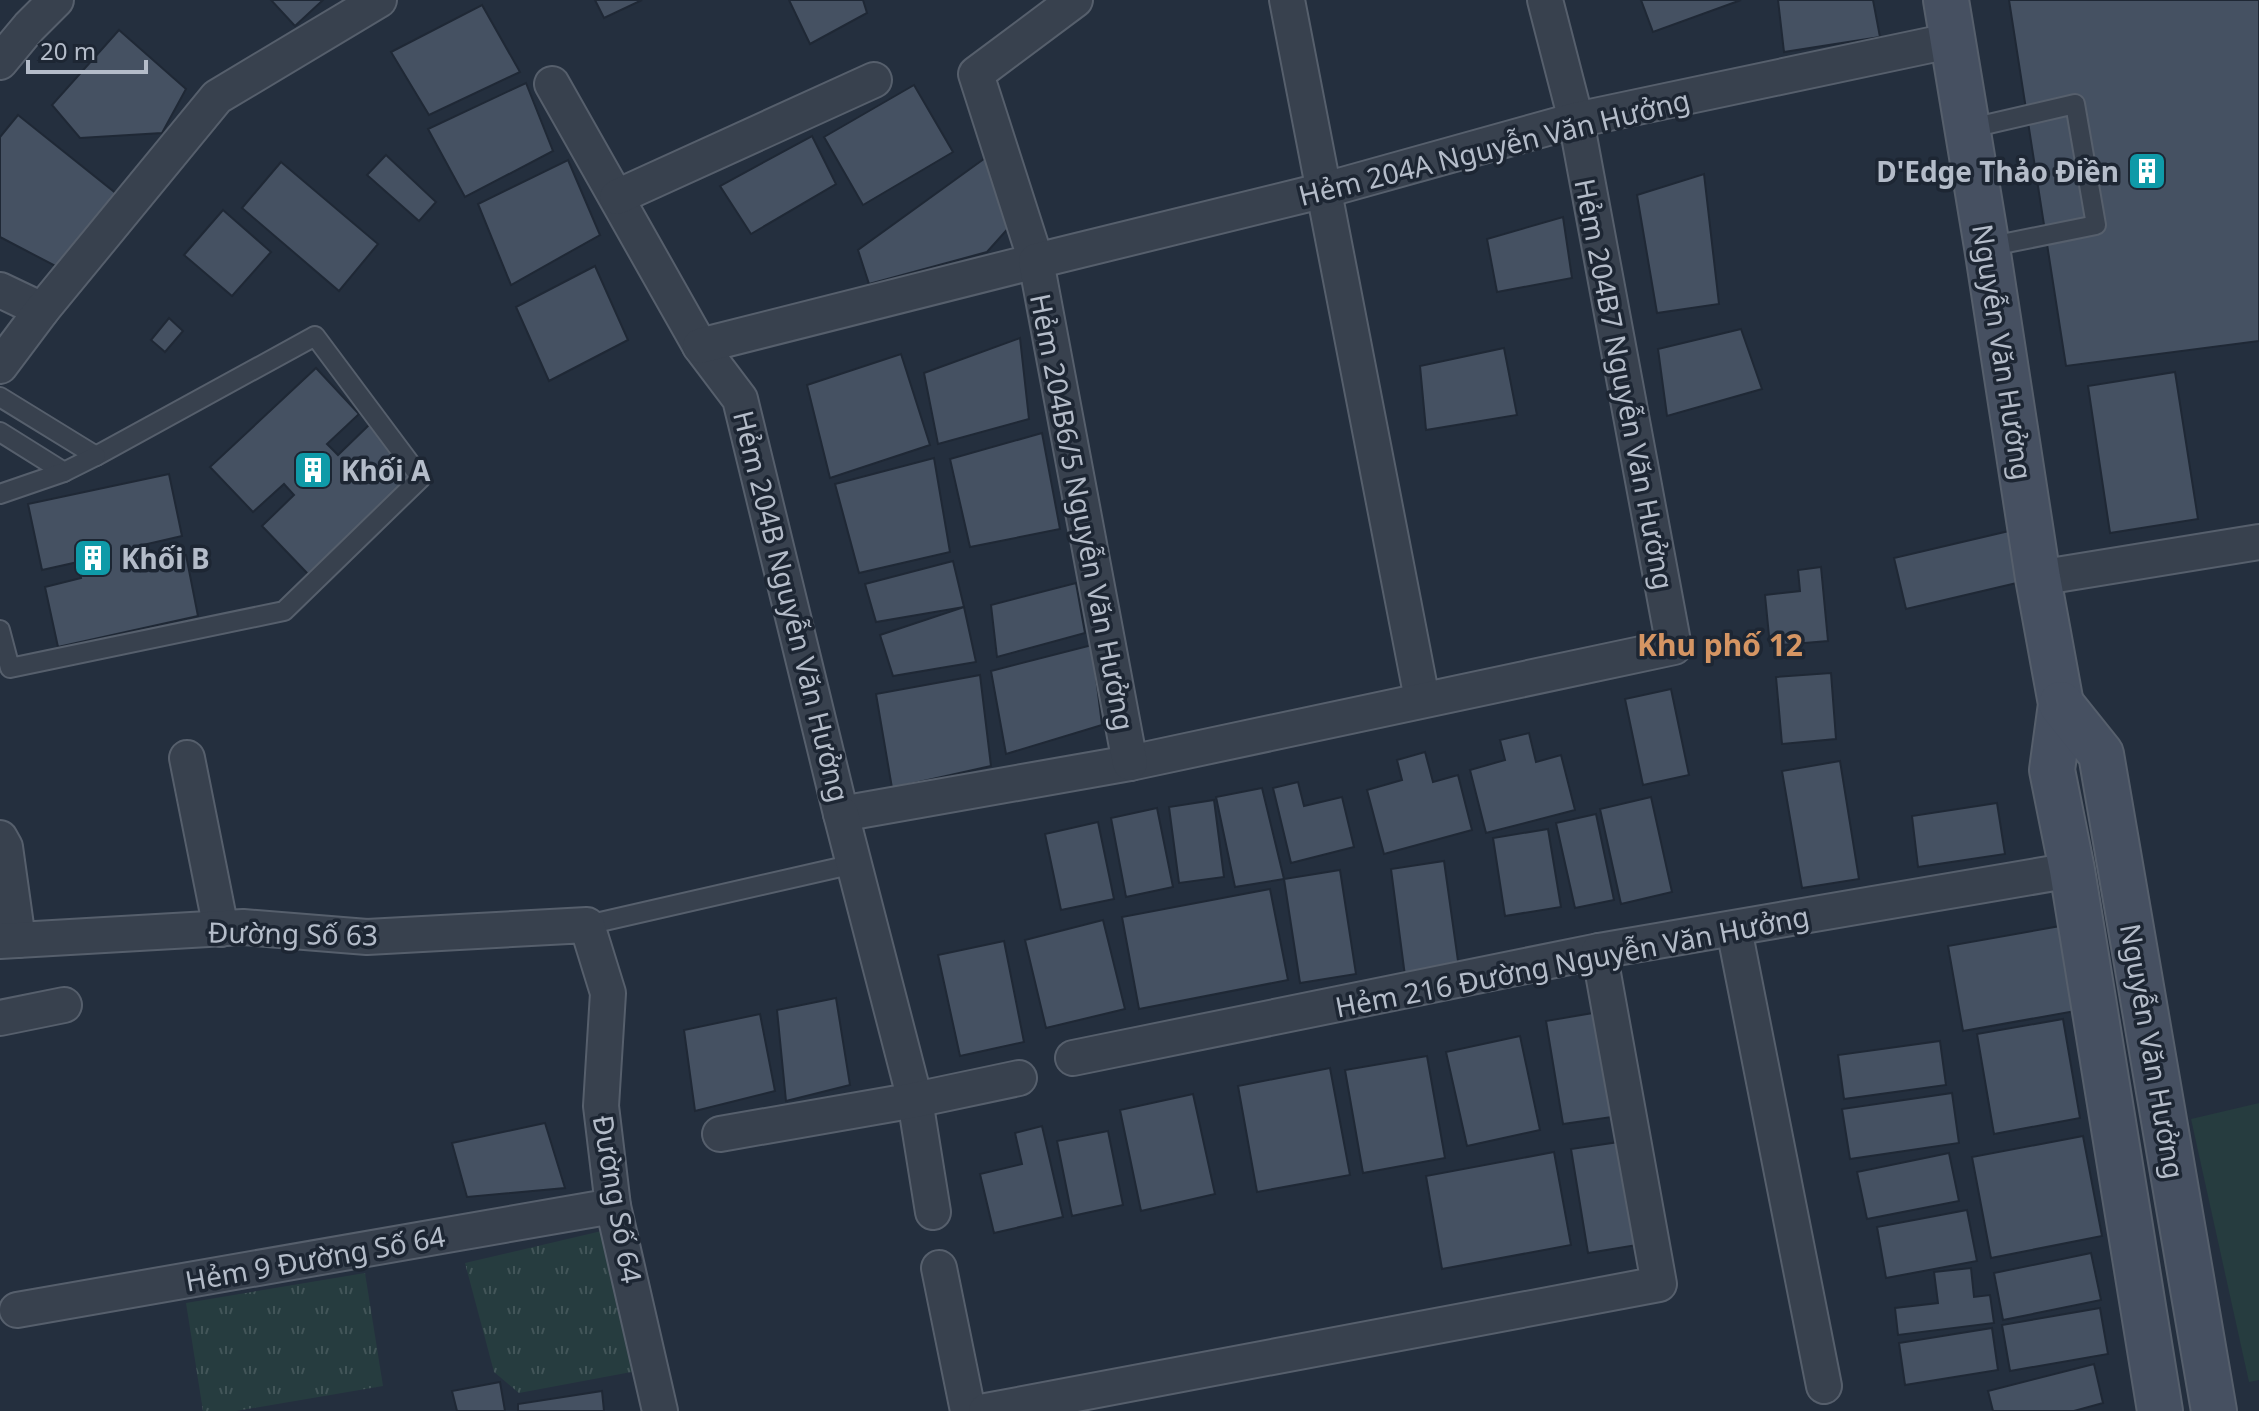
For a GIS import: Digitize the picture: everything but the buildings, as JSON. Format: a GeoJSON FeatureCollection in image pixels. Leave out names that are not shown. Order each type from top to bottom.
{"type":"FeatureCollection","features":[{"type":"Feature","properties":{"kind":"main road","name":"Nguyễn Văn Hưởng"},"geometry":{"type":"LineString","coordinates":[[1950,20],[2038,578],[2061,704],[2052,770],[2072,870],[2160,1411]]}},
{"type":"Feature","properties":{"kind":"main road","name":"Nguyễn Văn Hưởng"},"geometry":{"type":"LineString","coordinates":[[2061,704],[2101,754],[2214,1411]]}},
{"type":"Feature","properties":{"kind":"main road"},"geometry":{"type":"LineString","coordinates":[[2110,1102],[2160,1091]]}},
{"type":"Feature","properties":{"kind":"street"},"geometry":{"type":"LineString","coordinates":[[0,62],[56,0]]}},
{"type":"Feature","properties":{"kind":"street"},"geometry":{"type":"LineString","coordinates":[[0,366],[42,310],[217,97],[379,0]]}},
{"type":"Feature","properties":{"kind":"street"},"geometry":{"type":"LineString","coordinates":[[700,346],[1036,261],[976,74],[1075,0]]}},
{"type":"Feature","properties":{"kind":"street"},"geometry":{"type":"LineString","coordinates":[[1287,0],[1422,699]]}},
{"type":"Feature","properties":{"kind":"street"},"geometry":{"type":"LineString","coordinates":[[1545,0],[1576,120]]}},
{"type":"Feature","properties":{"kind":"street","name":"Hẻm 204A Nguyễn Văn Hưởng"},"geometry":{"type":"LineString","coordinates":[[1036,261],[1325,190],[1950,20]]}},
{"type":"Feature","properties":{"kind":"street"},"geometry":{"type":"LineString","coordinates":[[617,197],[874,80]]}},
{"type":"Feature","properties":{"kind":"street","name":"Hẻm 204B Nguyễn Văn Hưởng"},"geometry":{"type":"LineString","coordinates":[[552,84],[700,346],[740,399],[841,814],[1130,763],[1674,647]]}},
{"type":"Feature","properties":{"kind":"street","name":"Hẻm 204B7 Nguyễn Văn Hưởng"},"geometry":{"type":"LineString","coordinates":[[1576,120],[1674,647]]}},
{"type":"Feature","properties":{"kind":"street","name":"Hẻm 204B6/5 Nguyễn Văn Hưởng"},"geometry":{"type":"LineString","coordinates":[[1036,261],[1130,763]]}},
{"type":"Feature","properties":{"kind":"street"},"geometry":{"type":"LineString","coordinates":[[0,290],[42,310]]}},
{"type":"Feature","properties":{"kind":"street"},"geometry":{"type":"LineString","coordinates":[[2038,578],[2259,542]]}},
{"type":"Feature","properties":{"kind":"street"},"geometry":{"type":"LineString","coordinates":[[187,758],[221,929]]}},
{"type":"Feature","properties":{"kind":"street"},"geometry":{"type":"LineString","coordinates":[[841,814],[915,1100],[933,1212]]}},
{"type":"Feature","properties":{"kind":"street"},"geometry":{"type":"LineString","coordinates":[[0,838],[5,847],[9,940]]}},
{"type":"Feature","properties":{"kind":"street","name":"Hẻm 216 Đường Nguyễn Văn Hưởng"},"geometry":{"type":"LineString","coordinates":[[1073,1058],[1599,951],[2072,870]]}},
{"type":"Feature","properties":{"kind":"street","name":"Đường Số 63"},"geometry":{"type":"LineString","coordinates":[[9,940],[243,927],[367,937],[587,925]]}},
{"type":"Feature","properties":{"kind":"street","name":"Đường Số 64"},"geometry":{"type":"LineString","coordinates":[[587,925],[608,993],[601,1106],[613,1206],[660,1411]]}},
{"type":"Feature","properties":{"kind":"street"},"geometry":{"type":"LineString","coordinates":[[1734,929],[1824,1386]]}},
{"type":"Feature","properties":{"kind":"street"},"geometry":{"type":"LineString","coordinates":[[986,1411],[1659,1284],[1599,951]]}},
{"type":"Feature","properties":{"kind":"street"},"geometry":{"type":"LineString","coordinates":[[0,1018],[64,1005]]}},
{"type":"Feature","properties":{"kind":"street"},"geometry":{"type":"LineString","coordinates":[[720,1134],[915,1100],[1019,1078]]}},
{"type":"Feature","properties":{"kind":"street","name":"Hẻm 9 Đường Số 64"},"geometry":{"type":"LineString","coordinates":[[17,1310],[613,1206]]}},
{"type":"Feature","properties":{"kind":"street"},"geometry":{"type":"LineString","coordinates":[[939,1268],[968,1411]]}},
{"type":"Feature","properties":{"kind":"lane"},"geometry":{"type":"LineString","coordinates":[[1967,129],[2075,104],[2096,225],[1987,247]]}},
{"type":"Feature","properties":{"kind":"lane"},"geometry":{"type":"LineString","coordinates":[[0,494],[64,472],[96,456],[315,336],[421,478],[284,611],[10,668],[0,630]]}},
{"type":"Feature","properties":{"kind":"lane"},"geometry":{"type":"LineString","coordinates":[[0,397],[96,456]]}},
{"type":"Feature","properties":{"kind":"lane"},"geometry":{"type":"LineString","coordinates":[[0,432],[64,472]]}},
{"type":"Feature","properties":{"kind":"lane"},"geometry":{"type":"LineString","coordinates":[[587,925],[854,864]]}},
{"type":"Feature","properties":{"kind":"green space"},"geometry":{"type":"Polygon","coordinates":[[[2259,1103],[2259,1380],[2249,1382],[2191,1119],[2259,1103]]]}},
{"type":"Feature","properties":{"kind":"green space"},"geometry":{"type":"Polygon","coordinates":[[[610,1229],[642,1370],[519,1393],[494,1372],[465,1263],[610,1229]]]}},
{"type":"Feature","properties":{"kind":"green space"},"geometry":{"type":"Polygon","coordinates":[[[365,1273],[383,1386],[236,1411],[203,1411],[186,1303],[365,1273]]]}},
{"type":"Feature","properties":{"kind":"place","name":"D'Edge Thảo Điền"},"geometry":{"type":"Point","coordinates":[2147,171]}},
{"type":"Feature","properties":{"kind":"place","name":"Khối A"},"geometry":{"type":"Point","coordinates":[313,470]}},
{"type":"Feature","properties":{"kind":"place","name":"Khối B"},"geometry":{"type":"Point","coordinates":[93,558]}},
{"type":"Feature","properties":{"kind":"district","name":"Khu phố 12"},"geometry":{"type":"Point","coordinates":[1720,644]}}]}
